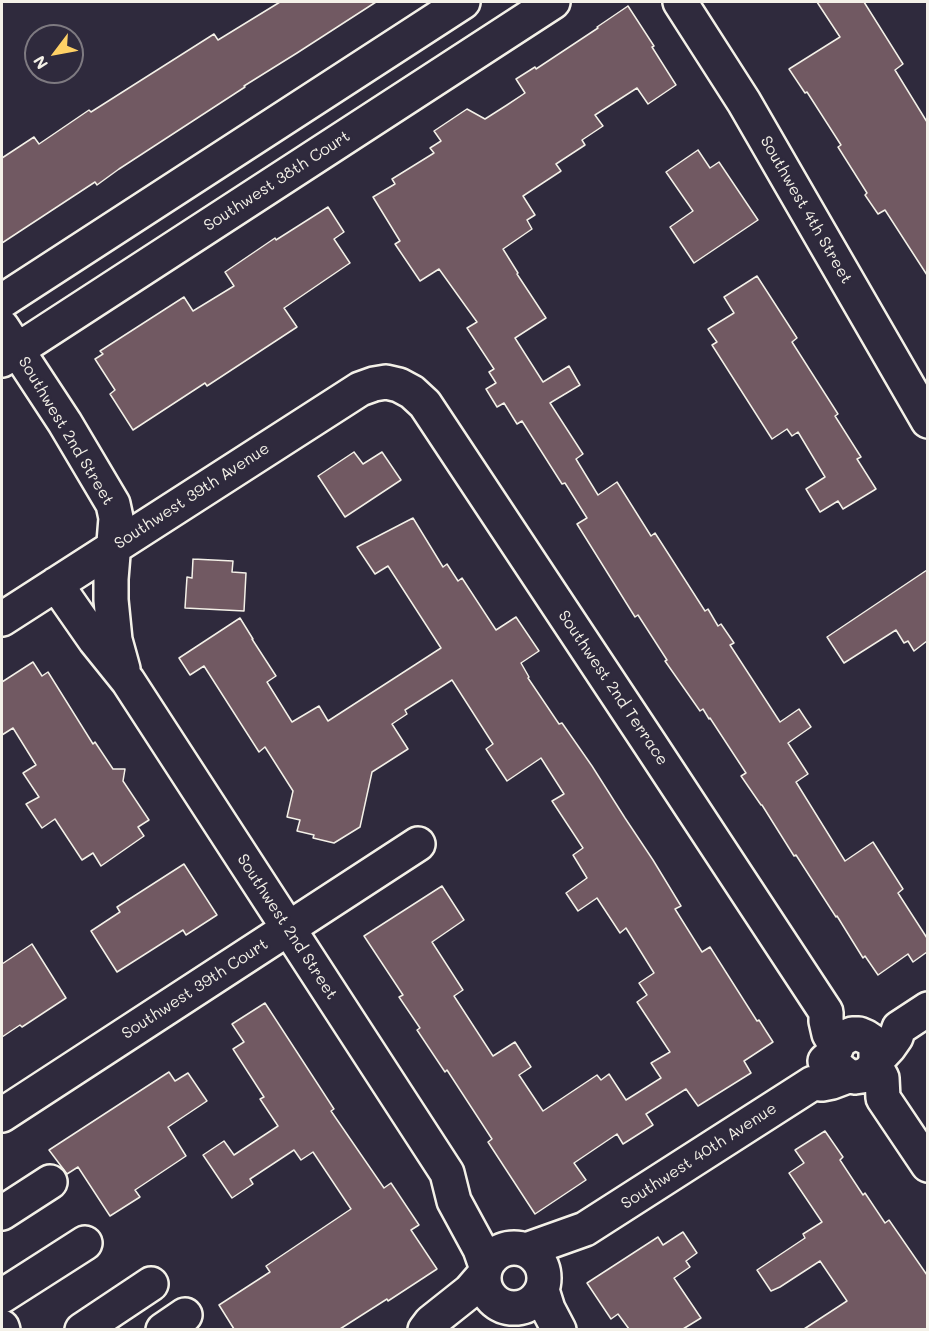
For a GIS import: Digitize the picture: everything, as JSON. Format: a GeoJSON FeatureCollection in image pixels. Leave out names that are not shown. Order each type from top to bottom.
{"type":"FeatureCollection","features":[{"type":"Feature","properties":{"kind":"street"},"geometry":{"type":"LineString","coordinates":[[2,301],[463,2]]}},
{"type":"Feature","properties":{"kind":"street","name":"Southwest 38th Court"},"geometry":{"type":"LineString","coordinates":[[7,346],[553,2]]}},
{"type":"Feature","properties":{"kind":"street","name":"Southwest 4th Street"},"geometry":{"type":"LineString","coordinates":[[680,2],[744,102],[927,421]]}},
{"type":"Feature","properties":{"kind":"street","name":"Southwest 2nd Street"},"geometry":{"type":"LineString","coordinates":[[7,346],[65,423],[113,504],[116,518],[111,579],[115,640],[121,665],[128,681]]}},
{"type":"Feature","properties":{"kind":"street","name":"Southwest 39th Avenue"},"geometry":{"type":"LineString","coordinates":[[2,620],[345,398],[360,389],[386,382]]}},
{"type":"Feature","properties":{"kind":"street","name":"Southwest 2nd Terrace"},"geometry":{"type":"LineString","coordinates":[[386,382],[399,385],[412,392],[425,404],[826,1012],[829,1034],[882,1078],[884,1098],[927,1165]]}},
{"type":"Feature","properties":{"kind":"street","name":"Southwest 2nd Street"},"geometry":{"type":"LineString","coordinates":[[56,584],[95,640],[128,681],[447,1173],[454,1201],[480,1249],[484,1271]]}},
{"type":"Feature","properties":{"kind":"street","name":"Southwest 39th Court"},"geometry":{"type":"LineString","coordinates":[[2,1115],[418,844]]}},
{"type":"Feature","properties":{"kind":"street","name":"Southwest 40th Avenue"},"geometry":{"type":"LineString","coordinates":[[425,1329],[470,1291],[490,1258],[498,1252],[507,1248],[522,1248],[585,1229],[813,1083],[832,1082],[877,1029],[890,1026],[899,1028],[927,1009]]}},
{"type":"Feature","properties":{"kind":"street","name":"Southwest 2nd Street"},"geometry":{"type":"LineString","coordinates":[[447,1173],[463,1183],[501,1233],[522,1248]]}},
{"type":"Feature","properties":{"kind":"street"},"geometry":{"type":"LineString","coordinates":[[2,1213],[50,1182]]}},
{"type":"Feature","properties":{"kind":"street","name":"Southwest 40th Avenue"},"geometry":{"type":"LineString","coordinates":[[451,1329],[474,1317],[530,1305],[537,1299],[555,1263],[585,1229]]}},
{"type":"Feature","properties":{"kind":"street"},"geometry":{"type":"LineString","coordinates":[[2,1296],[85,1243]]}},
{"type":"Feature","properties":{"kind":"street"},"geometry":{"type":"LineString","coordinates":[[522,1248],[534,1254],[540,1261],[544,1270],[543,1286],[548,1309],[559,1329]]}},
{"type":"Feature","properties":{"kind":"street"},"geometry":{"type":"LineString","coordinates":[[484,1271],[485,1286],[489,1295],[536,1329]]}},
{"type":"Feature","properties":{"kind":"street"},"geometry":{"type":"LineString","coordinates":[[82,1329],[151,1284]]}},
{"type":"Feature","properties":{"kind":"building"},"geometry":{"type":"Polygon","coordinates":[[[280,2],[376,2],[244,86],[97,185],[95,182],[2,243],[2,158],[34,137],[39,144],[89,110],[91,112],[214,34],[218,40],[280,2]]]}},
{"type":"Feature","properties":{"kind":"building"},"geometry":{"type":"Polygon","coordinates":[[[817,2],[864,2],[903,64],[895,70],[927,122],[927,275],[885,210],[878,214],[865,195],[867,193],[838,147],[841,145],[807,92],[805,93],[789,69],[840,37],[817,2]]]}},
{"type":"Feature","properties":{"kind":"building"},"geometry":{"type":"Polygon","coordinates":[[[628,6],[676,85],[648,104],[637,88],[595,115],[603,126],[582,140],[585,145],[556,164],[561,171],[523,196],[535,215],[527,220],[532,229],[503,249],[546,318],[515,338],[543,382],[569,366],[580,385],[550,403],[583,454],[576,459],[598,495],[617,482],[651,536],[655,533],[705,611],[708,609],[718,626],[721,624],[734,643],[730,645],[780,722],[799,709],[811,727],[788,743],[808,774],[796,782],[845,861],[873,842],[903,889],[898,893],[927,938],[927,952],[913,962],[908,954],[878,975],[865,956],[863,958],[741,776],[746,773],[710,718],[703,709],[700,711],[665,661],[667,660],[638,615],[635,617],[577,524],[587,518],[565,483],[562,484],[522,421],[517,424],[504,403],[497,407],[486,389],[496,383],[489,372],[494,369],[467,328],[477,322],[439,269],[420,281],[395,244],[400,241],[373,197],[395,184],[392,179],[434,153],[430,148],[441,141],[434,131],[467,109],[485,119],[507,105],[525,93],[516,79],[535,67],[536,69],[628,6]]]}},
{"type":"Feature","properties":{"kind":"building"},"geometry":{"type":"Polygon","coordinates":[[[698,150],[710,168],[719,162],[758,220],[694,263],[670,227],[693,211],[666,172],[698,150]]]}},
{"type":"Feature","properties":{"kind":"building"},"geometry":{"type":"Polygon","coordinates":[[[328,207],[344,232],[334,239],[350,263],[284,308],[297,327],[207,386],[205,383],[133,430],[110,394],[115,390],[95,359],[103,354],[100,351],[184,297],[193,311],[234,286],[225,272],[275,238],[276,240],[328,207]]]}},
{"type":"Feature","properties":{"kind":"building"},"geometry":{"type":"Polygon","coordinates":[[[757,276],[797,338],[792,342],[838,414],[835,416],[861,457],[857,459],[876,489],[843,509],[838,501],[820,512],[806,489],[825,477],[798,432],[792,436],[787,429],[772,439],[712,345],[717,342],[708,329],[734,313],[724,297],[757,276]]]}},
{"type":"Feature","properties":{"kind":"building"},"geometry":{"type":"Polygon","coordinates":[[[354,452],[363,464],[382,452],[401,480],[345,517],[318,476],[354,452]]]}},
{"type":"Feature","properties":{"kind":"building"},"geometry":{"type":"Polygon","coordinates":[[[413,518],[443,567],[447,564],[458,581],[462,578],[496,630],[516,617],[539,651],[521,663],[528,678],[559,724],[562,723],[592,766],[653,860],[681,906],[675,909],[702,952],[710,947],[773,1042],[744,1061],[751,1073],[698,1106],[686,1089],[646,1114],[653,1125],[623,1144],[617,1134],[574,1163],[586,1180],[535,1214],[488,1142],[492,1139],[447,1070],[445,1072],[417,1030],[420,1028],[399,997],[403,995],[364,936],[442,886],[464,920],[432,942],[463,990],[454,996],[493,1056],[515,1042],[531,1067],[519,1075],[543,1111],[597,1075],[601,1080],[609,1074],[626,1100],[661,1078],[651,1063],[670,1052],[637,1002],[647,995],[639,983],[654,973],[626,928],[620,933],[597,898],[578,911],[566,893],[587,878],[573,855],[583,848],[552,801],[564,794],[541,758],[507,781],[486,749],[493,744],[452,680],[405,710],[407,714],[392,724],[408,749],[372,772],[360,827],[334,843],[313,838],[314,835],[297,831],[300,820],[287,817],[293,791],[265,747],[259,752],[204,666],[190,675],[179,658],[240,618],[276,676],[267,682],[292,722],[319,706],[328,721],[441,648],[388,566],[375,574],[357,547],[413,518]]]}},
{"type":"Feature","properties":{"kind":"building"},"geometry":{"type":"Polygon","coordinates":[[[193,559],[233,561],[232,572],[246,573],[244,611],[185,608],[187,577],[192,578],[193,559]]]}},
{"type":"Feature","properties":{"kind":"building"},"geometry":{"type":"Polygon","coordinates":[[[927,570],[927,641],[914,651],[908,641],[904,643],[896,630],[844,663],[827,637],[927,570]]]}},
{"type":"Feature","properties":{"kind":"building"},"geometry":{"type":"Polygon","coordinates":[[[33,662],[42,676],[48,672],[93,744],[95,742],[113,769],[125,769],[123,781],[149,820],[138,827],[144,836],[101,866],[93,853],[82,860],[55,819],[42,828],[26,804],[39,797],[23,773],[36,765],[13,728],[2,735],[2,682],[33,662]]]}},
{"type":"Feature","properties":{"kind":"building"},"geometry":{"type":"Polygon","coordinates":[[[184,864],[217,915],[186,935],[183,930],[117,972],[91,931],[120,912],[117,907],[184,864]]]}},
{"type":"Feature","properties":{"kind":"building"},"geometry":{"type":"Polygon","coordinates":[[[32,944],[66,998],[22,1027],[20,1025],[2,1037],[2,964],[32,944]]]}},
{"type":"Feature","properties":{"kind":"building"},"geometry":{"type":"Polygon","coordinates":[[[265,1003],[334,1109],[331,1111],[384,1188],[391,1183],[419,1225],[411,1230],[437,1269],[340,1329],[234,1329],[219,1305],[270,1272],[266,1266],[351,1209],[313,1152],[301,1160],[294,1150],[250,1179],[253,1184],[232,1198],[203,1155],[224,1141],[234,1155],[278,1126],[260,1099],[264,1097],[233,1049],[244,1042],[232,1024],[265,1003]]]}},
{"type":"Feature","properties":{"kind":"building"},"geometry":{"type":"Polygon","coordinates":[[[169,1072],[175,1081],[188,1073],[207,1101],[168,1127],[186,1156],[135,1190],[140,1197],[110,1216],[78,1167],[67,1174],[49,1150],[169,1072]]]}},
{"type":"Feature","properties":{"kind":"building"},"geometry":{"type":"Polygon","coordinates":[[[825,1131],[843,1157],[840,1160],[863,1195],[865,1193],[885,1223],[889,1220],[927,1275],[927,1329],[804,1329],[847,1301],[820,1261],[771,1291],[757,1270],[805,1238],[803,1234],[822,1222],[789,1173],[804,1163],[795,1150],[825,1131]]]}},
{"type":"Feature","properties":{"kind":"building"},"geometry":{"type":"Polygon","coordinates":[[[683,1232],[697,1253],[686,1261],[690,1267],[674,1278],[701,1318],[683,1329],[629,1329],[618,1314],[611,1319],[587,1283],[658,1237],[663,1245],[683,1232]]]}}]}
